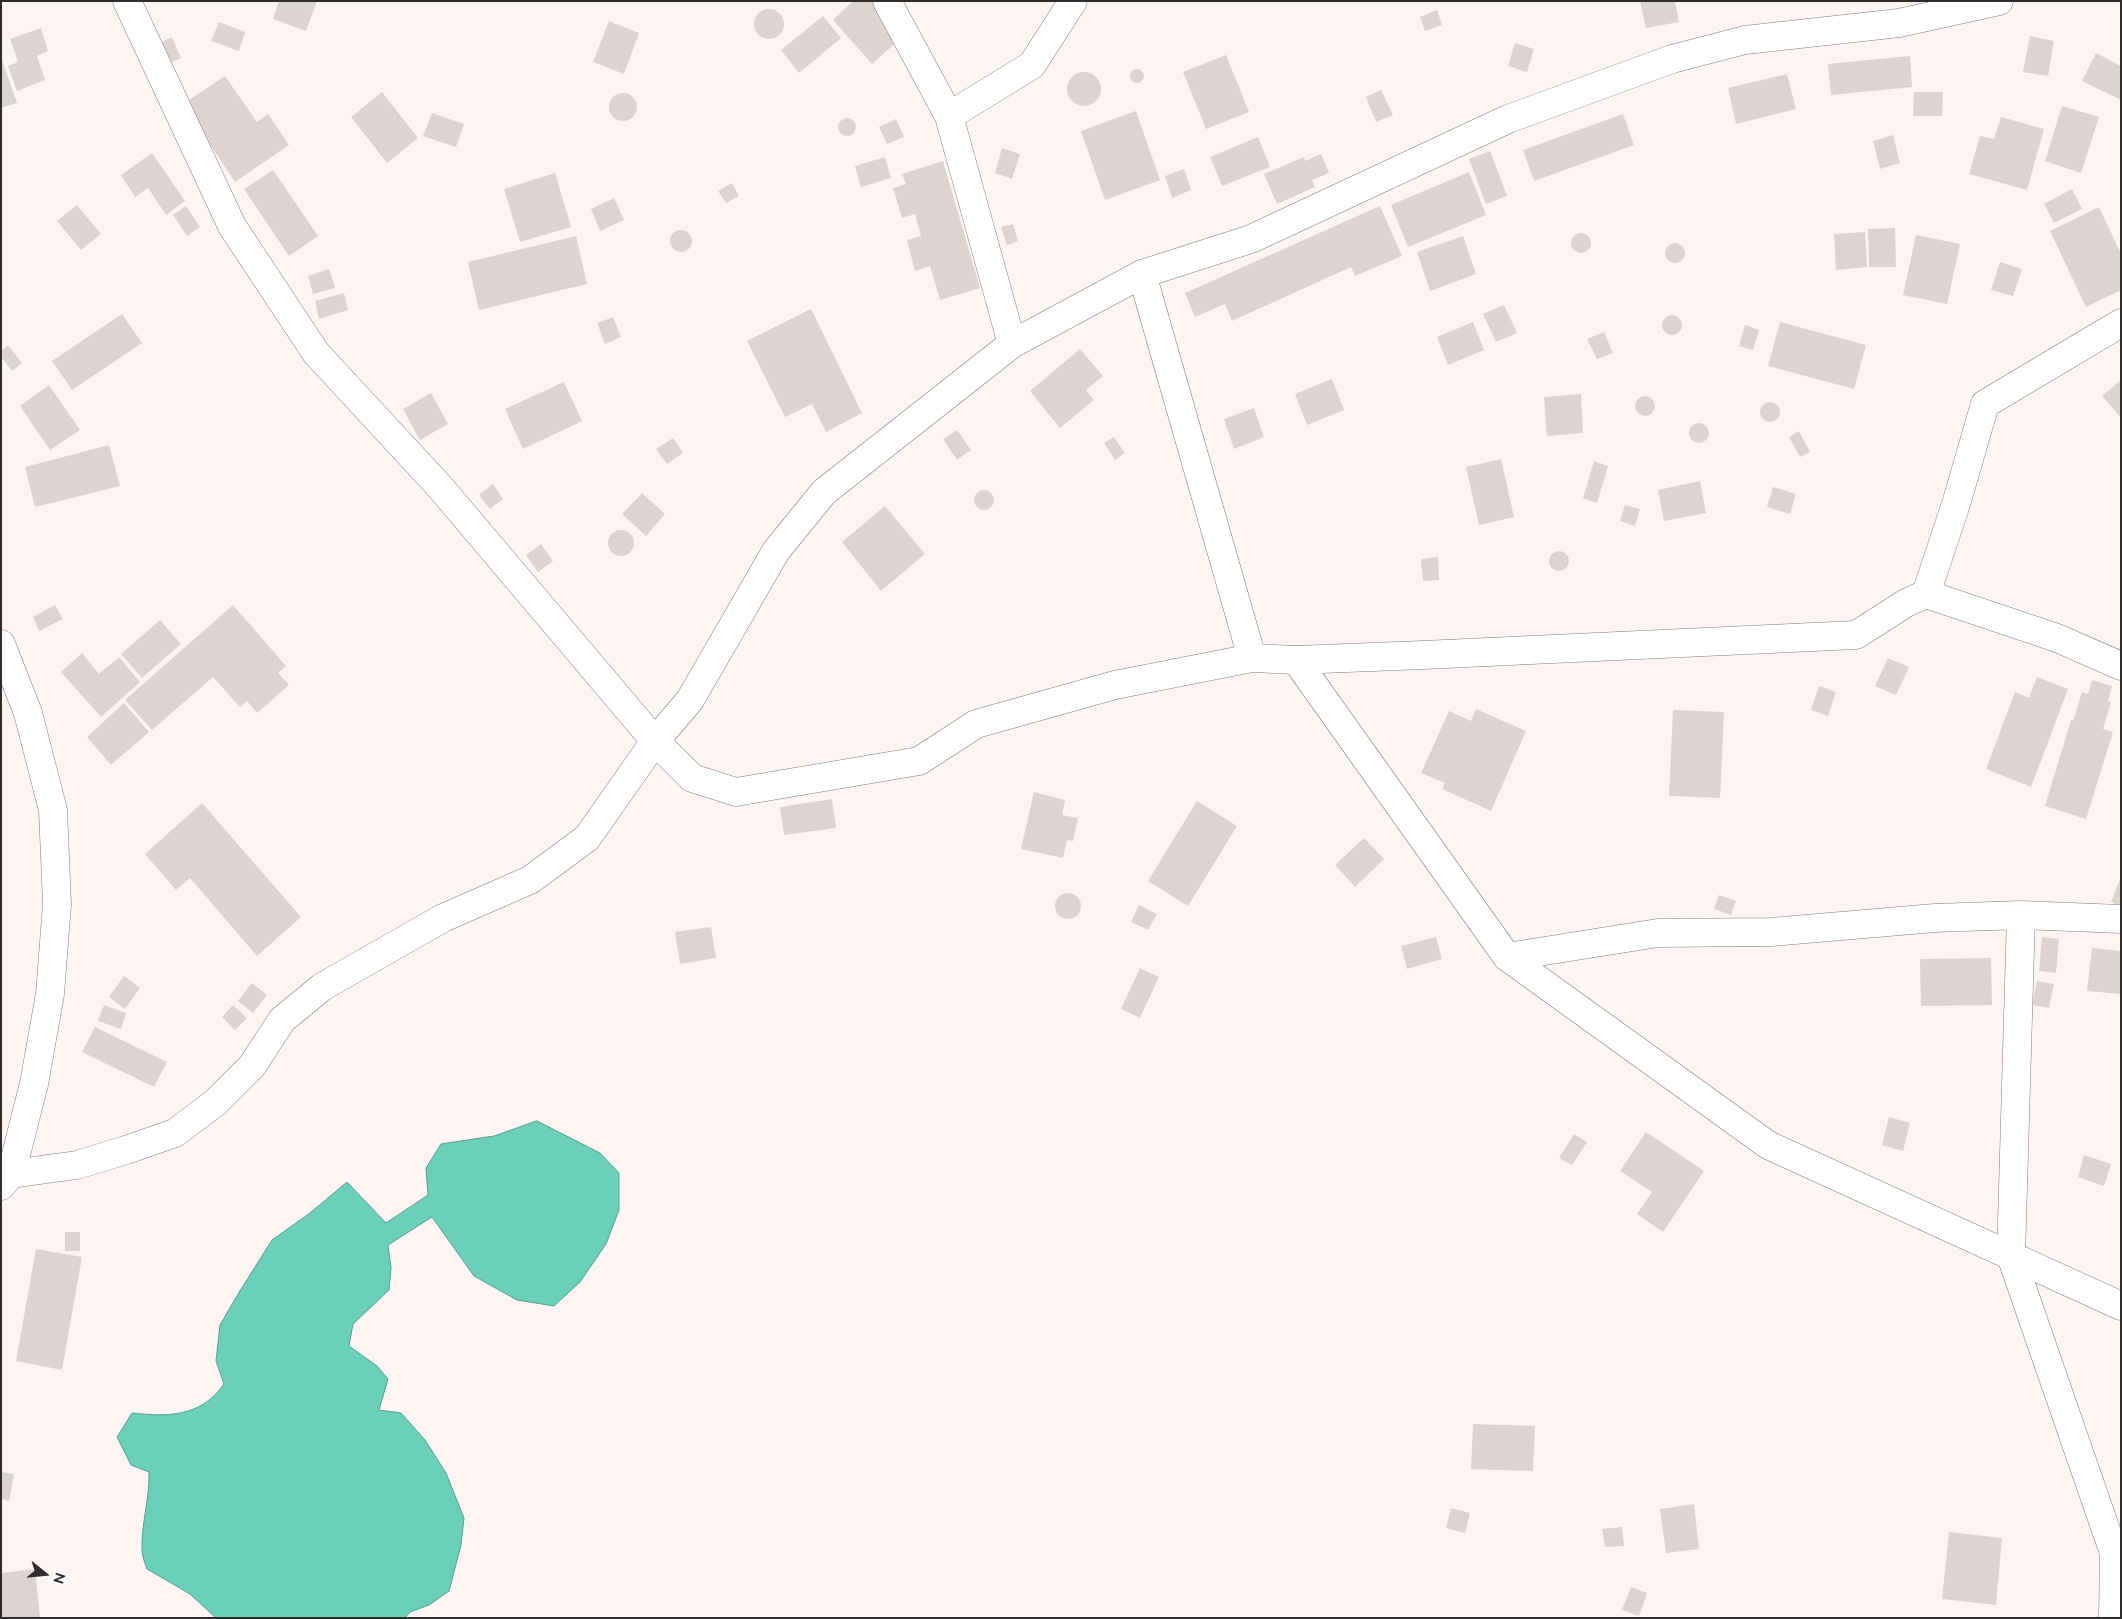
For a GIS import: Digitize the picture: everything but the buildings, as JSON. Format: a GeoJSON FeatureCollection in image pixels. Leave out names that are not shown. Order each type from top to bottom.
{"type":"FeatureCollection","features":[{"type":"Feature","properties":{"kind":"street"},"geometry":{"type":"LineString","coordinates":[[127,1],[232,226],[316,353],[440,487],[655,741],[692,778],[736,792],[919,761],[976,724],[985,721],[1115,685],[1252,658],[1296,660],[1856,635],[1906,603],[1926,594],[2057,638],[2121,666]]}},
{"type":"Feature","properties":{"kind":"street"},"geometry":{"type":"LineString","coordinates":[[887,1],[949,116],[1012,344]]}},
{"type":"Feature","properties":{"kind":"street"},"geometry":{"type":"LineString","coordinates":[[949,116],[1032,65],[1073,1]]}},
{"type":"Feature","properties":{"kind":"street"},"geometry":{"type":"LineString","coordinates":[[1,644],[28,713],[53,810],[57,904],[50,994],[34,1084],[6,1180],[77,1164],[126,1150],[175,1132],[216,1102],[252,1066],[282,1020],[322,987],[443,918],[530,880],[587,838],[655,741],[690,700],[776,551],[824,492],[1012,344],[1142,274],[1251,239],[1508,118],[1672,58],[1745,40],[1899,23],[1999,1]]}},
{"type":"Feature","properties":{"kind":"street"},"geometry":{"type":"LineString","coordinates":[[1142,274],[1252,658]]}},
{"type":"Feature","properties":{"kind":"street"},"geometry":{"type":"LineString","coordinates":[[1926,594],[1956,504],[1985,404],[2121,323]]}},
{"type":"Feature","properties":{"kind":"street"},"geometry":{"type":"LineString","coordinates":[[1296,660],[1507,957],[1768,1145],[2121,1306]]}},
{"type":"Feature","properties":{"kind":"street"},"geometry":{"type":"LineString","coordinates":[[1507,957],[1658,933],[1771,932],[1935,918],[2021,915],[2121,919]]}},
{"type":"Feature","properties":{"kind":"street"},"geometry":{"type":"LineString","coordinates":[[2021,915],[2011,1256],[2114,1553],[2113,1618]]}},
{"type":"Feature","properties":{"kind":"shaded area"},"geometry":{"type":"Polygon","coordinates":[[[537,1121],[600,1153],[619,1173],[619,1210],[606,1244],[580,1282],[554,1306],[517,1300],[474,1276],[432,1217],[388,1245],[391,1268],[389,1290],[353,1324],[349,1346],[377,1366],[388,1379],[379,1410],[401,1413],[425,1440],[446,1473],[464,1518],[461,1545],[449,1591],[429,1605],[410,1612],[405,1618],[216,1618],[190,1594],[147,1569],[142,1555],[142,1540],[149,1472],[131,1465],[117,1437],[132,1413],[158,1415],[194,1409],[215,1395],[224,1384],[216,1361],[220,1325],[272,1240],[310,1213],[347,1182],[386,1223],[428,1195],[426,1168],[441,1144],[494,1136],[537,1121]]]}}]}
